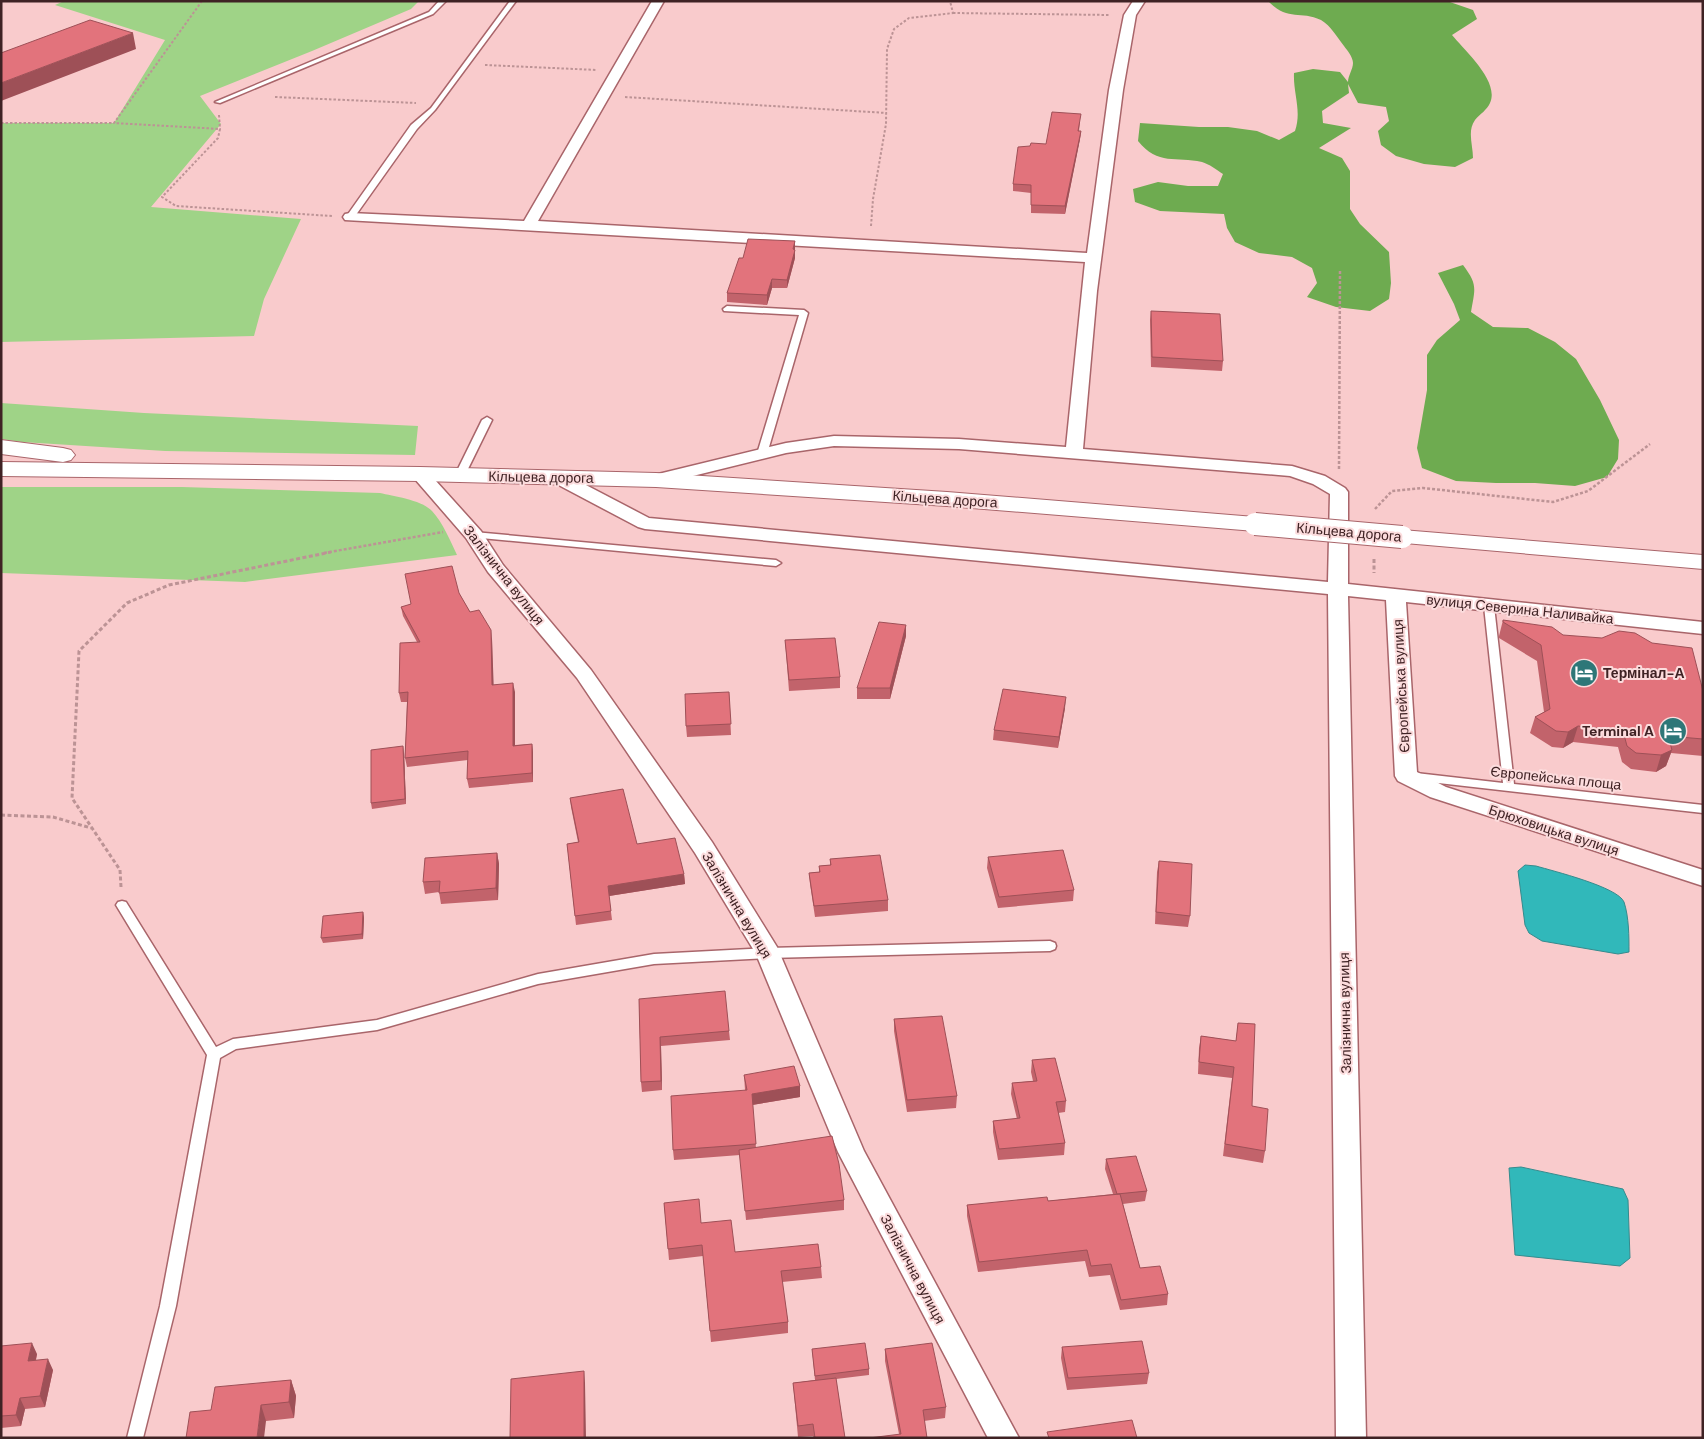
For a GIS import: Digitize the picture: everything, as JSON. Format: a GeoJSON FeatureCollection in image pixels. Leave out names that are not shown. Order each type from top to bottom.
{"type":"FeatureCollection","features":[{"type":"Feature","properties":{"kind":"highway"},"geometry":{"type":"LineString","coordinates":[[1,447],[186,470]]}},
{"type":"Feature","properties":{"kind":"highway"},"geometry":{"type":"LineString","coordinates":[[1,469],[186,470]]}},
{"type":"Feature","properties":{"kind":"highway","name":"Кільцева дорога"},"geometry":{"type":"LineString","coordinates":[[186,470],[656,480],[937,498],[1703,562]]}},
{"type":"Feature","properties":{"kind":"street"},"geometry":{"type":"LineString","coordinates":[[529,224],[658,1]]}},
{"type":"Feature","properties":{"kind":"street"},"geometry":{"type":"LineString","coordinates":[[1074,453],[1089,290],[1116,90],[1130,15],[1139,1]]}},
{"type":"Feature","properties":{"kind":"street"},"geometry":{"type":"LineString","coordinates":[[350,217],[529,224],[866,246],[1094,258]]}},
{"type":"Feature","properties":{"kind":"street"},"geometry":{"type":"LineString","coordinates":[[656,480],[762,454],[834,441],[959,444],[1292,470],[1319,480],[1339,492]]}},
{"type":"Feature","properties":{"kind":"street","name":"Залізнична вулиця"},"geometry":{"type":"LineString","coordinates":[[420,474],[469,530],[495,568],[584,674],[704,848],[768,953],[851,1152],[1004,1438]]}},
{"type":"Feature","properties":{"kind":"street","name":"вулиця Северина Наливайка"},"geometry":{"type":"LineString","coordinates":[[557,477],[645,523],[1338,589],[1703,628]]}},
{"type":"Feature","properties":{"kind":"street","name":"Залізнична вулиця"},"geometry":{"type":"LineString","coordinates":[[1339,492],[1338,589],[1351,1438]]}},
{"type":"Feature","properties":{"kind":"street","name":"Європейська вулиця"},"geometry":{"type":"LineString","coordinates":[[1396,596],[1406,776]]}},
{"type":"Feature","properties":{"kind":"street","name":"Брюховицька вулиця"},"geometry":{"type":"LineString","coordinates":[[1406,776],[1438,792],[1703,878]]}},
{"type":"Feature","properties":{"kind":"lane"},"geometry":{"type":"LineString","coordinates":[[218,102],[431,13],[443,1]]}},
{"type":"Feature","properties":{"kind":"lane"},"geometry":{"type":"LineString","coordinates":[[350,217],[414,128],[437,104],[513,1]]}},
{"type":"Feature","properties":{"kind":"lane"},"geometry":{"type":"LineString","coordinates":[[727,309],[804,313],[762,454]]}},
{"type":"Feature","properties":{"kind":"lane"},"geometry":{"type":"LineString","coordinates":[[460,475],[486,420]]}},
{"type":"Feature","properties":{"kind":"lane"},"geometry":{"type":"LineString","coordinates":[[469,530],[776,563]]}},
{"type":"Feature","properties":{"kind":"lane"},"geometry":{"type":"LineString","coordinates":[[1489,606],[1509,788]]}},
{"type":"Feature","properties":{"kind":"lane","name":"Європейська площа"},"geometry":{"type":"LineString","coordinates":[[1406,776],[1703,809]]}},
{"type":"Feature","properties":{"kind":"lane"},"geometry":{"type":"LineString","coordinates":[[122,905],[214,1055],[168,1306],[135,1438]]}},
{"type":"Feature","properties":{"kind":"lane"},"geometry":{"type":"LineString","coordinates":[[214,1055],[233,1044],[377,1025],[538,980],[654,959],[768,953],[1050,946]]}},
{"type":"Feature","properties":{"kind":"path"},"geometry":{"type":"LineString","coordinates":[[114,123],[202,1]]}},
{"type":"Feature","properties":{"kind":"path"},"geometry":{"type":"LineString","coordinates":[[950,1],[953,12]]}},
{"type":"Feature","properties":{"kind":"path"},"geometry":{"type":"LineString","coordinates":[[866,246],[887,113],[887,49],[894,29],[909,18],[953,12],[1130,15]]}},
{"type":"Feature","properties":{"kind":"path"},"geometry":{"type":"LineString","coordinates":[[467,64],[617,72]]}},
{"type":"Feature","properties":{"kind":"path"},"geometry":{"type":"LineString","coordinates":[[235,94],[437,104]]}},
{"type":"Feature","properties":{"kind":"path"},"geometry":{"type":"LineString","coordinates":[[603,96],[735,102],[887,113]]}},
{"type":"Feature","properties":{"kind":"path"},"geometry":{"type":"LineString","coordinates":[[1,123],[114,123],[220,129],[218,138],[162,197],[176,206],[350,217]]}},
{"type":"Feature","properties":{"kind":"path"},"geometry":{"type":"LineString","coordinates":[[1339,492],[1340,271]]}},
{"type":"Feature","properties":{"kind":"path"},"geometry":{"type":"LineString","coordinates":[[1373,511],[1392,490],[1423,488],[1553,502],[1588,492],[1650,444]]}},
{"type":"Feature","properties":{"kind":"path"},"geometry":{"type":"LineString","coordinates":[[122,905],[120,870],[72,798],[79,652],[127,603],[169,585],[285,560],[469,530]]}},
{"type":"Feature","properties":{"kind":"path"},"geometry":{"type":"LineString","coordinates":[[1374,557],[1374,594]]}},
{"type":"Feature","properties":{"kind":"path"},"geometry":{"type":"LineString","coordinates":[[1,815],[53,817],[91,828]]}},
{"type":"Feature","properties":{"kind":"green space"},"geometry":{"type":"Polygon","coordinates":[[[64,1],[419,1],[411,9],[200,96],[221,124],[151,207],[301,219],[264,299],[254,336],[1,342],[1,123],[114,123],[165,40],[55,5],[64,1]]]}},
{"type":"Feature","properties":{"kind":"green space"},"geometry":{"type":"Polygon","coordinates":[[[1268,1],[1447,1],[1473,10],[1477,19],[1452,35],[1486,76],[1492,94],[1489,105],[1475,120],[1471,129],[1473,158],[1455,167],[1424,164],[1396,156],[1381,145],[1378,131],[1389,121],[1386,107],[1358,103],[1348,84],[1349,93],[1322,111],[1323,123],[1351,128],[1319,148],[1342,158],[1350,171],[1350,209],[1360,224],[1389,252],[1391,283],[1389,299],[1370,311],[1336,307],[1307,297],[1317,283],[1312,268],[1292,257],[1259,253],[1235,242],[1227,228],[1224,214],[1160,211],[1135,202],[1133,189],[1158,182],[1188,186],[1218,186],[1223,174],[1202,162],[1168,159],[1153,154],[1138,141],[1140,123],[1228,127],[1257,131],[1279,140],[1295,131],[1297,124],[1294,73],[1313,69],[1340,72],[1348,82],[1353,65],[1352,58],[1328,25],[1314,17],[1288,14],[1268,1]]]}},
{"type":"Feature","properties":{"kind":"green space"},"geometry":{"type":"Polygon","coordinates":[[[1463,265],[1471,277],[1474,287],[1471,312],[1493,327],[1528,328],[1555,342],[1576,359],[1600,400],[1619,440],[1618,459],[1607,477],[1575,486],[1496,483],[1456,481],[1422,468],[1417,448],[1427,390],[1427,355],[1437,340],[1460,320],[1438,273],[1463,265]]]}},
{"type":"Feature","properties":{"kind":"green space"},"geometry":{"type":"Polygon","coordinates":[[[1,403],[144,413],[418,426],[415,455],[165,451],[1,439],[1,403]]]}},
{"type":"Feature","properties":{"kind":"green space"},"geometry":{"type":"Polygon","coordinates":[[[1,487],[182,487],[380,493],[407,499],[421,504],[432,511],[440,521],[457,555],[245,582],[1,573],[1,487]]]}},
{"type":"Feature","properties":{"kind":"water"},"geometry":{"type":"Polygon","coordinates":[[[1525,865],[1536,866],[1584,880],[1619,896],[1624,902],[1627,914],[1629,952],[1618,954],[1542,941],[1529,933],[1525,925],[1518,871],[1525,865]]]}},
{"type":"Feature","properties":{"kind":"water"},"geometry":{"type":"Polygon","coordinates":[[[1521,1167],[1623,1189],[1628,1200],[1630,1258],[1620,1266],[1515,1255],[1509,1168],[1521,1167]]]}},
{"type":"Feature","properties":{"kind":"building"},"geometry":{"type":"Polygon","coordinates":[[[90,20],[133,33],[1,83],[1,53],[90,20]]]}},
{"type":"Feature","properties":{"kind":"building"},"geometry":{"type":"Polygon","coordinates":[[[1052,112],[1081,114],[1078,131],[1081,131],[1065,206],[1031,205],[1031,185],[1013,184],[1018,147],[1030,146],[1031,143],[1046,144],[1052,112]]]}},
{"type":"Feature","properties":{"kind":"building"},"geometry":{"type":"Polygon","coordinates":[[[748,239],[795,241],[793,249],[795,250],[787,280],[772,279],[767,295],[727,293],[739,258],[743,258],[748,239]]]}},
{"type":"Feature","properties":{"kind":"building"},"geometry":{"type":"Polygon","coordinates":[[[1151,311],[1220,314],[1223,361],[1152,357],[1151,311]]]}},
{"type":"Feature","properties":{"kind":"building"},"geometry":{"type":"Polygon","coordinates":[[[452,566],[459,593],[470,612],[479,610],[491,630],[492,685],[513,683],[513,746],[532,744],[532,773],[467,779],[468,751],[405,758],[408,692],[399,693],[400,643],[420,642],[401,607],[411,604],[405,574],[452,566]]]}},
{"type":"Feature","properties":{"kind":"building","name":"Terminal A"},"geometry":{"type":"Polygon","coordinates":[[[1503,620],[1552,627],[1563,635],[1602,638],[1619,631],[1635,633],[1652,643],[1692,648],[1703,691],[1703,739],[1668,736],[1672,750],[1661,755],[1636,753],[1627,746],[1623,731],[1578,726],[1568,732],[1556,731],[1535,717],[1550,709],[1541,645],[1503,622],[1503,620]]]}},
{"type":"Feature","properties":{"kind":"building"},"geometry":{"type":"Polygon","coordinates":[[[879,622],[906,625],[890,688],[857,688],[879,622]]]}},
{"type":"Feature","properties":{"kind":"building"},"geometry":{"type":"Polygon","coordinates":[[[835,638],[840,677],[789,680],[785,640],[835,638]]]}},
{"type":"Feature","properties":{"kind":"building"},"geometry":{"type":"Polygon","coordinates":[[[1003,689],[1066,697],[1059,737],[994,730],[1003,689]]]}},
{"type":"Feature","properties":{"kind":"building"},"geometry":{"type":"Polygon","coordinates":[[[729,692],[731,724],[686,726],[685,694],[729,692]]]}},
{"type":"Feature","properties":{"kind":"building"},"geometry":{"type":"Polygon","coordinates":[[[403,746],[405,799],[371,803],[371,750],[403,746]]]}},
{"type":"Feature","properties":{"kind":"building"},"geometry":{"type":"Polygon","coordinates":[[[623,789],[637,844],[675,838],[684,874],[608,886],[611,911],[575,916],[567,844],[579,842],[570,798],[623,789]]]}},
{"type":"Feature","properties":{"kind":"building"},"geometry":{"type":"Polygon","coordinates":[[[1063,850],[1074,890],[999,897],[988,857],[1063,850]]]}},
{"type":"Feature","properties":{"kind":"building"},"geometry":{"type":"Polygon","coordinates":[[[497,853],[496,888],[439,893],[440,881],[423,882],[425,858],[497,853]]]}},
{"type":"Feature","properties":{"kind":"building"},"geometry":{"type":"Polygon","coordinates":[[[880,855],[888,900],[814,906],[809,873],[820,872],[819,866],[831,865],[830,859],[880,855]]]}},
{"type":"Feature","properties":{"kind":"building"},"geometry":{"type":"Polygon","coordinates":[[[1159,861],[1192,864],[1190,916],[1156,912],[1159,861]]]}},
{"type":"Feature","properties":{"kind":"building"},"geometry":{"type":"Polygon","coordinates":[[[363,912],[362,934],[321,938],[323,916],[363,912]]]}},
{"type":"Feature","properties":{"kind":"building"},"geometry":{"type":"Polygon","coordinates":[[[725,991],[729,1031],[660,1037],[661,1081],[641,1082],[639,999],[725,991]]]}},
{"type":"Feature","properties":{"kind":"building"},"geometry":{"type":"Polygon","coordinates":[[[942,1016],[957,1096],[907,1100],[894,1019],[942,1016]]]}},
{"type":"Feature","properties":{"kind":"building"},"geometry":{"type":"Polygon","coordinates":[[[1238,1023],[1255,1024],[1252,1106],[1268,1109],[1265,1151],[1225,1144],[1234,1067],[1199,1062],[1201,1036],[1236,1041],[1238,1023]]]}},
{"type":"Feature","properties":{"kind":"building"},"geometry":{"type":"Polygon","coordinates":[[[1055,1058],[1066,1101],[1056,1102],[1065,1143],[999,1149],[993,1121],[1020,1118],[1012,1083],[1037,1081],[1032,1060],[1055,1058]]]}},
{"type":"Feature","properties":{"kind":"building"},"geometry":{"type":"Polygon","coordinates":[[[794,1066],[800,1086],[752,1094],[756,1144],[673,1150],[671,1096],[747,1090],[744,1075],[794,1066]]]}},
{"type":"Feature","properties":{"kind":"building"},"geometry":{"type":"Polygon","coordinates":[[[832,1136],[839,1164],[844,1200],[745,1211],[739,1150],[832,1136]]]}},
{"type":"Feature","properties":{"kind":"building"},"geometry":{"type":"Polygon","coordinates":[[[1136,1156],[1147,1191],[1117,1194],[1106,1159],[1136,1156]]]}},
{"type":"Feature","properties":{"kind":"building"},"geometry":{"type":"Polygon","coordinates":[[[1120,1194],[1140,1268],[1160,1266],[1168,1294],[1121,1300],[1111,1264],[1091,1266],[1087,1250],[979,1262],[967,1205],[1047,1197],[1048,1201],[1120,1194]]]}},
{"type":"Feature","properties":{"kind":"building"},"geometry":{"type":"Polygon","coordinates":[[[699,1199],[701,1223],[731,1220],[735,1252],[818,1244],[821,1267],[781,1271],[788,1322],[710,1331],[702,1245],[668,1249],[664,1203],[699,1199]]]}},
{"type":"Feature","properties":{"kind":"building"},"geometry":{"type":"Polygon","coordinates":[[[1142,1341],[1149,1373],[1068,1378],[1062,1347],[1142,1341]]]}},
{"type":"Feature","properties":{"kind":"building"},"geometry":{"type":"Polygon","coordinates":[[[32,1343],[28,1361],[48,1359],[40,1396],[20,1398],[16,1415],[1,1416],[1,1346],[32,1343]]]}},
{"type":"Feature","properties":{"kind":"building"},"geometry":{"type":"Polygon","coordinates":[[[865,1343],[869,1369],[815,1376],[812,1349],[865,1343]]]}},
{"type":"Feature","properties":{"kind":"building"},"geometry":{"type":"Polygon","coordinates":[[[932,1343],[946,1407],[923,1410],[927,1438],[869,1438],[901,1434],[885,1349],[932,1343]]]}},
{"type":"Feature","properties":{"kind":"building"},"geometry":{"type":"Polygon","coordinates":[[[584,1371],[584,1438],[510,1438],[511,1379],[584,1371]]]}},
{"type":"Feature","properties":{"kind":"building"},"geometry":{"type":"Polygon","coordinates":[[[836,1378],[845,1438],[815,1438],[813,1424],[798,1426],[793,1383],[836,1378]]]}},
{"type":"Feature","properties":{"kind":"building"},"geometry":{"type":"Polygon","coordinates":[[[291,1380],[289,1402],[261,1405],[257,1438],[186,1438],[190,1412],[211,1410],[215,1387],[291,1380]]]}},
{"type":"Feature","properties":{"kind":"building"},"geometry":{"type":"Polygon","coordinates":[[[1132,1420],[1137,1438],[1049,1438],[1047,1432],[1132,1420]]]}},
{"type":"Feature","properties":{"kind":"place","name":"Термінал-А"},"geometry":{"type":"Point","coordinates":[1584,673]}},
{"type":"Feature","properties":{"kind":"place","name":"Terminal A"},"geometry":{"type":"Point","coordinates":[1673,731]}}]}
